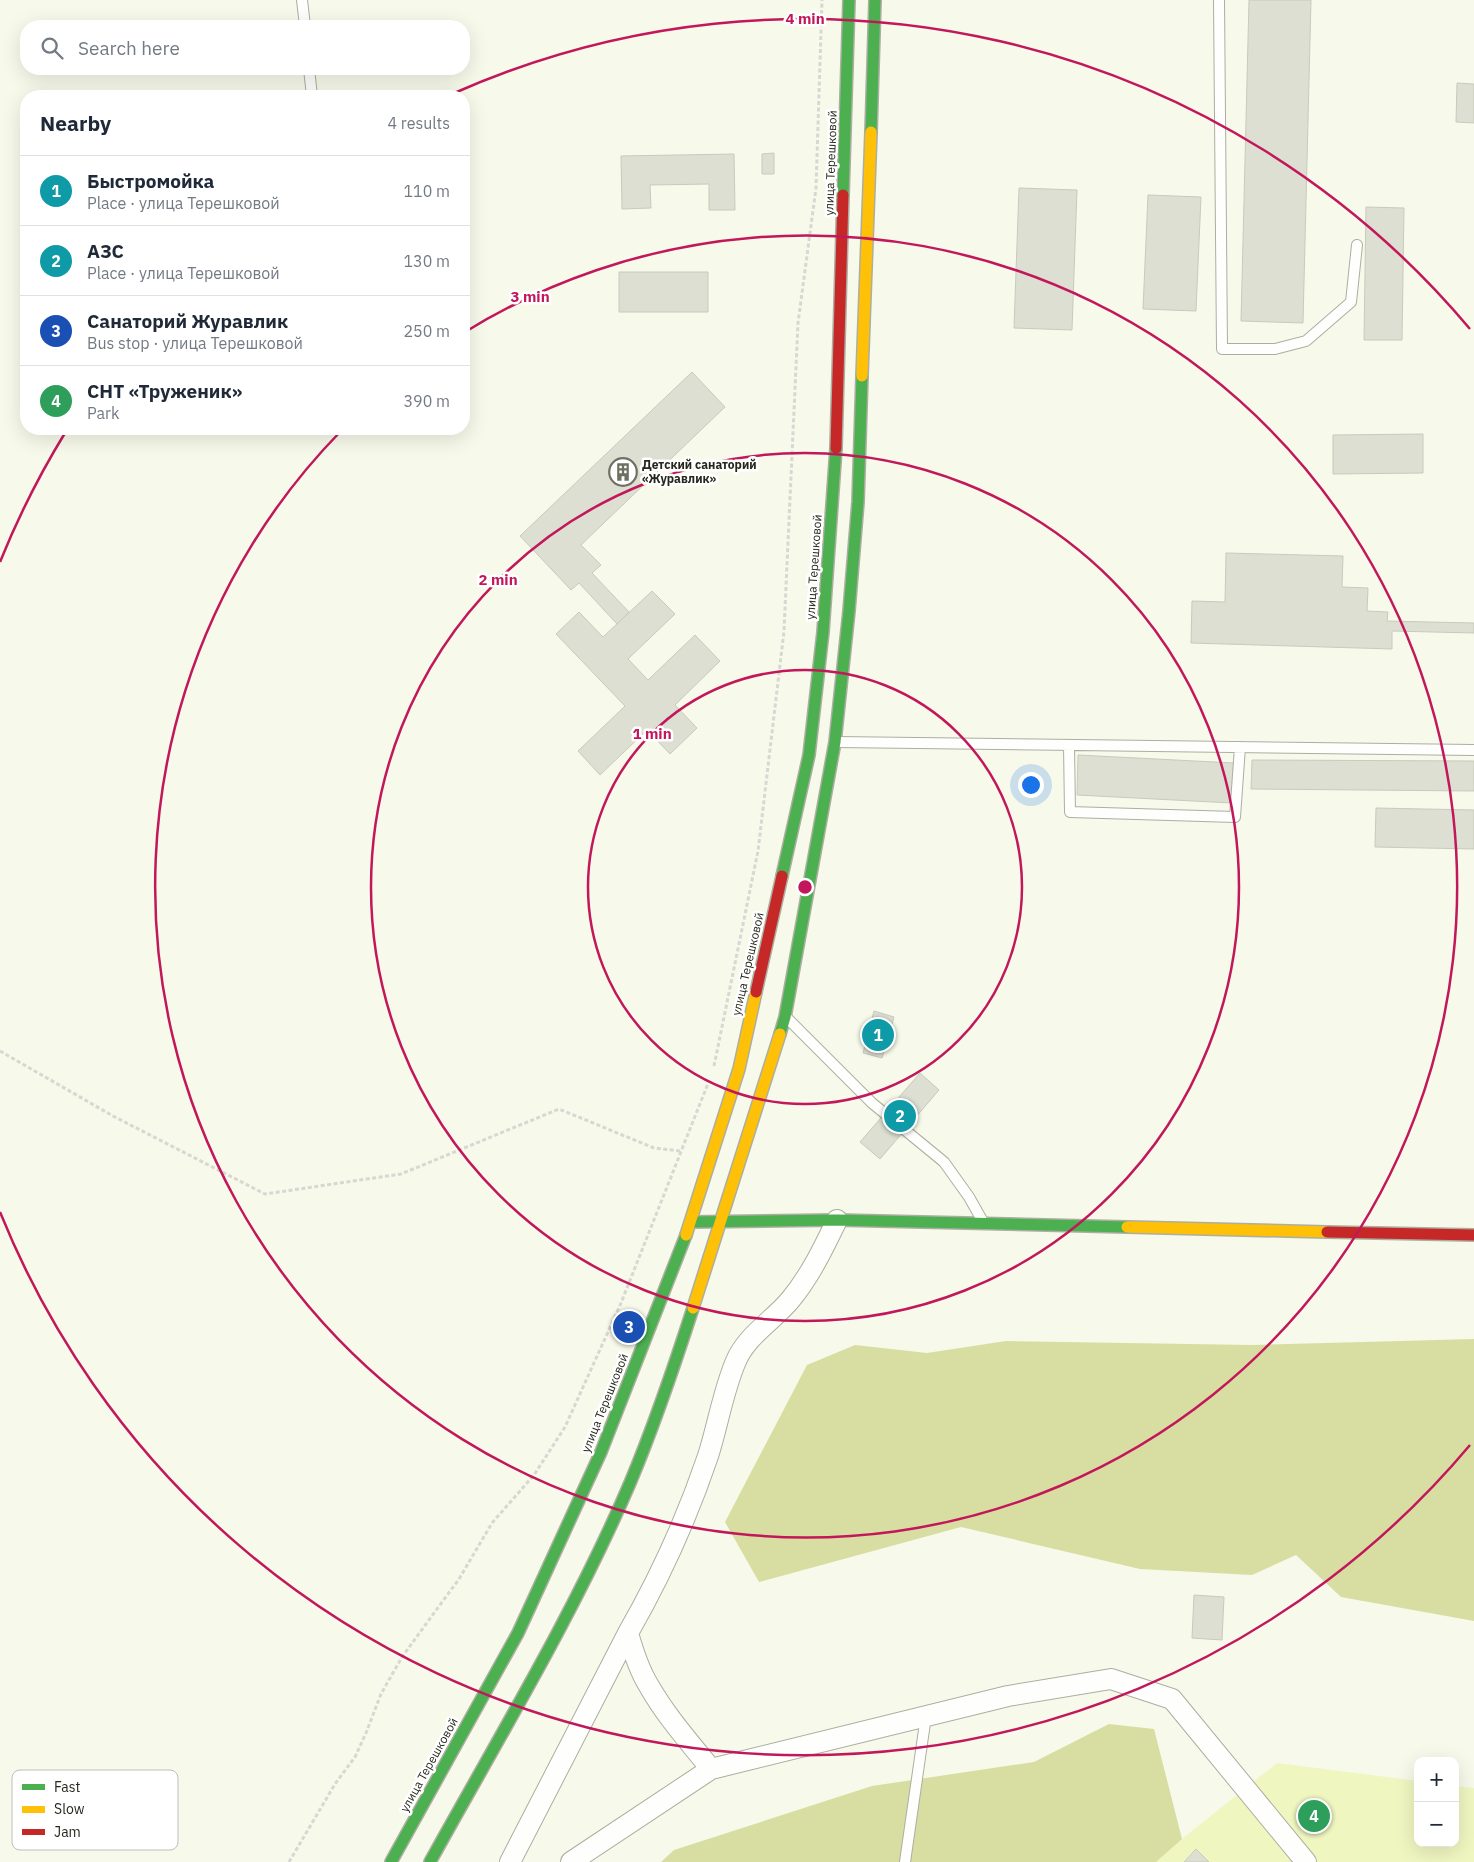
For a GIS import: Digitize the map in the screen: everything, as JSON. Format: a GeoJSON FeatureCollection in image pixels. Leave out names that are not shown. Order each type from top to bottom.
{"type":"FeatureCollection","features":[{"type":"Feature","properties":{"kind":"main road","name":"улица Терешковой"},"geometry":{"type":"LineString","coordinates":[[391,1862],[518,1633],[601,1452],[691,1222],[739,1069],[809,755],[823,624],[835,472],[850,0]]}},
{"type":"Feature","properties":{"kind":"main road"},"geometry":{"type":"LineString","coordinates":[[430,1862],[562,1625],[630,1483],[661,1405],[722,1221],[785,1017],[835,742],[858,502],[875,0]]}},
{"type":"Feature","properties":{"kind":"main road"},"geometry":{"type":"LineString","coordinates":[[691,1222],[837,1220],[1474,1235]]}},
{"type":"Feature","properties":{"kind":"street"},"geometry":{"type":"LineString","coordinates":[[510,1862],[628,1633],[648,1599],[696,1489],[708,1456],[736,1360],[748,1342],[791,1299],[820,1255],[837,1220]]}},
{"type":"Feature","properties":{"kind":"street"},"geometry":{"type":"LineString","coordinates":[[628,1633],[648,1685],[666,1712],[712,1770]]}},
{"type":"Feature","properties":{"kind":"street"},"geometry":{"type":"LineString","coordinates":[[571,1862],[712,1770],[1008,1696],[1111,1678],[1172,1699],[1306,1862]]}},
{"type":"Feature","properties":{"kind":"lane"},"geometry":{"type":"LineString","coordinates":[[302,0],[304,20]]}},
{"type":"Feature","properties":{"kind":"lane"},"geometry":{"type":"LineString","coordinates":[[1219,0],[1222,349],[1275,349],[1306,341],[1351,302],[1357,245]]}},
{"type":"Feature","properties":{"kind":"lane"},"geometry":{"type":"LineString","coordinates":[[310,75],[311,90]]}},
{"type":"Feature","properties":{"kind":"lane"},"geometry":{"type":"LineString","coordinates":[[835,742],[1474,750]]}},
{"type":"Feature","properties":{"kind":"lane"},"geometry":{"type":"LineString","coordinates":[[1069,745],[1070,812],[1235,817],[1240,747]]}},
{"type":"Feature","properties":{"kind":"lane"},"geometry":{"type":"LineString","coordinates":[[785,1017],[872,1102],[944,1162],[969,1196],[984,1224]]}},
{"type":"Feature","properties":{"kind":"lane"},"geometry":{"type":"LineString","coordinates":[[905,1862],[926,1716]]}},
{"type":"Feature","properties":{"kind":"path"},"geometry":{"type":"LineString","coordinates":[[289,1862],[335,1784],[355,1757],[381,1694],[402,1657],[459,1579],[492,1523],[534,1475],[564,1427],[621,1303],[713,1073],[758,851],[784,631],[798,323],[816,188],[822,0]]}},
{"type":"Feature","properties":{"kind":"path"},"geometry":{"type":"LineString","coordinates":[[0,1051],[113,1116],[265,1194],[401,1174],[558,1109],[654,1148],[681,1152]]}},
{"type":"Feature","properties":{"kind":"green space"},"geometry":{"type":"Polygon","coordinates":[[[1474,1339],[1474,1621],[1341,1597],[1296,1555],[1252,1575],[1140,1569],[961,1527],[759,1582],[725,1522],[807,1365],[855,1345],[927,1353],[1006,1341],[1252,1345],[1474,1339]]]}},
{"type":"Feature","properties":{"kind":"green space"},"geometry":{"type":"Polygon","coordinates":[[[1109,1724],[1154,1729],[1182,1839],[1156,1862],[661,1862],[674,1850],[872,1786],[1034,1762],[1109,1724]]]}},
{"type":"Feature","properties":{"kind":"green space"},"geometry":{"type":"Polygon","coordinates":[[[1277,1763],[1414,1780],[1414,1847],[1459,1847],[1459,1786],[1474,1788],[1474,1862],[1153,1862],[1277,1763]]]}},
{"type":"Feature","properties":{"kind":"building"},"geometry":{"type":"Polygon","coordinates":[[[1249,0],[1311,0],[1303,323],[1241,321],[1249,0]]]}},
{"type":"Feature","properties":{"kind":"building"},"geometry":{"type":"Polygon","coordinates":[[[1457,83],[1474,84],[1474,123],[1456,122],[1457,83]]]}},
{"type":"Feature","properties":{"kind":"building"},"geometry":{"type":"Polygon","coordinates":[[[774,153],[774,174],[762,174],[762,154],[774,153]]]}},
{"type":"Feature","properties":{"kind":"building"},"geometry":{"type":"Polygon","coordinates":[[[734,154],[735,210],[709,210],[709,184],[650,185],[651,208],[622,209],[621,156],[734,154]]]}},
{"type":"Feature","properties":{"kind":"building"},"geometry":{"type":"Polygon","coordinates":[[[1019,188],[1077,190],[1072,330],[1014,328],[1019,188]]]}},
{"type":"Feature","properties":{"kind":"building"},"geometry":{"type":"Polygon","coordinates":[[[1148,195],[1201,197],[1196,311],[1143,309],[1148,195]]]}},
{"type":"Feature","properties":{"kind":"building"},"geometry":{"type":"Polygon","coordinates":[[[1366,207],[1404,208],[1402,340],[1364,340],[1366,207]]]}},
{"type":"Feature","properties":{"kind":"building"},"geometry":{"type":"Polygon","coordinates":[[[619,272],[708,272],[708,312],[619,312],[619,272]]]}},
{"type":"Feature","properties":{"kind":"building","name":"Детский санаторий «Журавлик»"},"geometry":{"type":"Polygon","coordinates":[[[692,372],[725,407],[581,545],[601,565],[592,573],[629,612],[617,624],[579,583],[571,590],[520,536],[692,372]]]}},
{"type":"Feature","properties":{"kind":"building"},"geometry":{"type":"Polygon","coordinates":[[[1423,434],[1423,473],[1333,474],[1333,435],[1423,434]]]}},
{"type":"Feature","properties":{"kind":"building"},"geometry":{"type":"Polygon","coordinates":[[[1226,553],[1343,556],[1342,587],[1368,588],[1367,611],[1388,612],[1387,621],[1474,623],[1474,633],[1392,631],[1392,649],[1191,643],[1192,601],[1225,602],[1226,553]]]}},
{"type":"Feature","properties":{"kind":"building"},"geometry":{"type":"Polygon","coordinates":[[[652,591],[675,614],[628,659],[648,680],[695,635],[720,661],[675,705],[697,728],[670,754],[647,730],[600,775],[578,751],[625,706],[556,634],[579,612],[603,637],[652,591]]]}},
{"type":"Feature","properties":{"kind":"building"},"geometry":{"type":"Polygon","coordinates":[[[1078,755],[1234,763],[1232,803],[1077,795],[1078,755]]]}},
{"type":"Feature","properties":{"kind":"building"},"geometry":{"type":"Polygon","coordinates":[[[1252,760],[1474,761],[1474,791],[1251,789],[1252,760]]]}},
{"type":"Feature","properties":{"kind":"building"},"geometry":{"type":"Polygon","coordinates":[[[1376,808],[1474,810],[1474,849],[1375,847],[1376,808]]]}},
{"type":"Feature","properties":{"kind":"building"},"geometry":{"type":"Polygon","coordinates":[[[874,1011],[894,1017],[882,1058],[863,1053],[874,1011]]]}},
{"type":"Feature","properties":{"kind":"building"},"geometry":{"type":"Polygon","coordinates":[[[920,1073],[939,1090],[880,1159],[860,1142],[920,1073]]]}},
{"type":"Feature","properties":{"kind":"building"},"geometry":{"type":"Polygon","coordinates":[[[1194,1595],[1224,1597],[1222,1640],[1192,1638],[1194,1595]]]}},
{"type":"Feature","properties":{"kind":"building"},"geometry":{"type":"Polygon","coordinates":[[[1196,1849],[1209,1862],[1184,1862],[1196,1849]]]}},
{"type":"Feature","properties":{"kind":"traffic: fast"},"geometry":{"type":"LineString","coordinates":[[843,195],[849,0]]}},
{"type":"Feature","properties":{"kind":"traffic: fast"},"geometry":{"type":"LineString","coordinates":[[871,132],[875,0]]}},
{"type":"Feature","properties":{"kind":"traffic: fast"},"geometry":{"type":"LineString","coordinates":[[780,1034],[785,1017],[835,742],[858,502],[862,376]]}},
{"type":"Feature","properties":{"kind":"traffic: fast"},"geometry":{"type":"LineString","coordinates":[[782,876],[809,755],[823,632],[836,448]]}},
{"type":"Feature","properties":{"kind":"traffic: fast"},"geometry":{"type":"LineString","coordinates":[[691,1222],[837,1220],[1127,1227]]}},
{"type":"Feature","properties":{"kind":"traffic: fast"},"geometry":{"type":"LineString","coordinates":[[391,1862],[518,1633],[601,1452],[686,1235]]}},
{"type":"Feature","properties":{"kind":"traffic: fast"},"geometry":{"type":"LineString","coordinates":[[430,1862],[535,1675],[608,1532],[647,1440],[693,1308]]}},
{"type":"Feature","properties":{"kind":"traffic: slow"},"geometry":{"type":"LineString","coordinates":[[862,376],[871,132]]}},
{"type":"Feature","properties":{"kind":"traffic: slow"},"geometry":{"type":"LineString","coordinates":[[686,1235],[739,1069],[756,992]]}},
{"type":"Feature","properties":{"kind":"traffic: slow"},"geometry":{"type":"LineString","coordinates":[[693,1308],[780,1034]]}},
{"type":"Feature","properties":{"kind":"traffic: slow"},"geometry":{"type":"LineString","coordinates":[[1127,1227],[1327,1232]]}},
{"type":"Feature","properties":{"kind":"traffic: jam"},"geometry":{"type":"LineString","coordinates":[[836,448],[843,195]]}},
{"type":"Feature","properties":{"kind":"traffic: jam"},"geometry":{"type":"LineString","coordinates":[[756,992],[782,876]]}},
{"type":"Feature","properties":{"kind":"traffic: jam"},"geometry":{"type":"LineString","coordinates":[[1327,1232],[1474,1235]]}},
{"type":"Feature","properties":{"kind":"place","name":"Детский санаторий «Журавлик»"},"geometry":{"type":"Point","coordinates":[623,472]}},
{"type":"Feature","properties":{"kind":"place","name":"Быстромойка"},"geometry":{"type":"Point","coordinates":[878,1035]}},
{"type":"Feature","properties":{"kind":"place","name":"АЗС"},"geometry":{"type":"Point","coordinates":[900,1116]}},
{"type":"Feature","properties":{"kind":"place","name":"Санаторий Журавлик"},"geometry":{"type":"Point","coordinates":[629,1327]}},
{"type":"Feature","properties":{"kind":"place","name":"СНТ «Труженик»"},"geometry":{"type":"Point","coordinates":[1314,1816]}}]}
